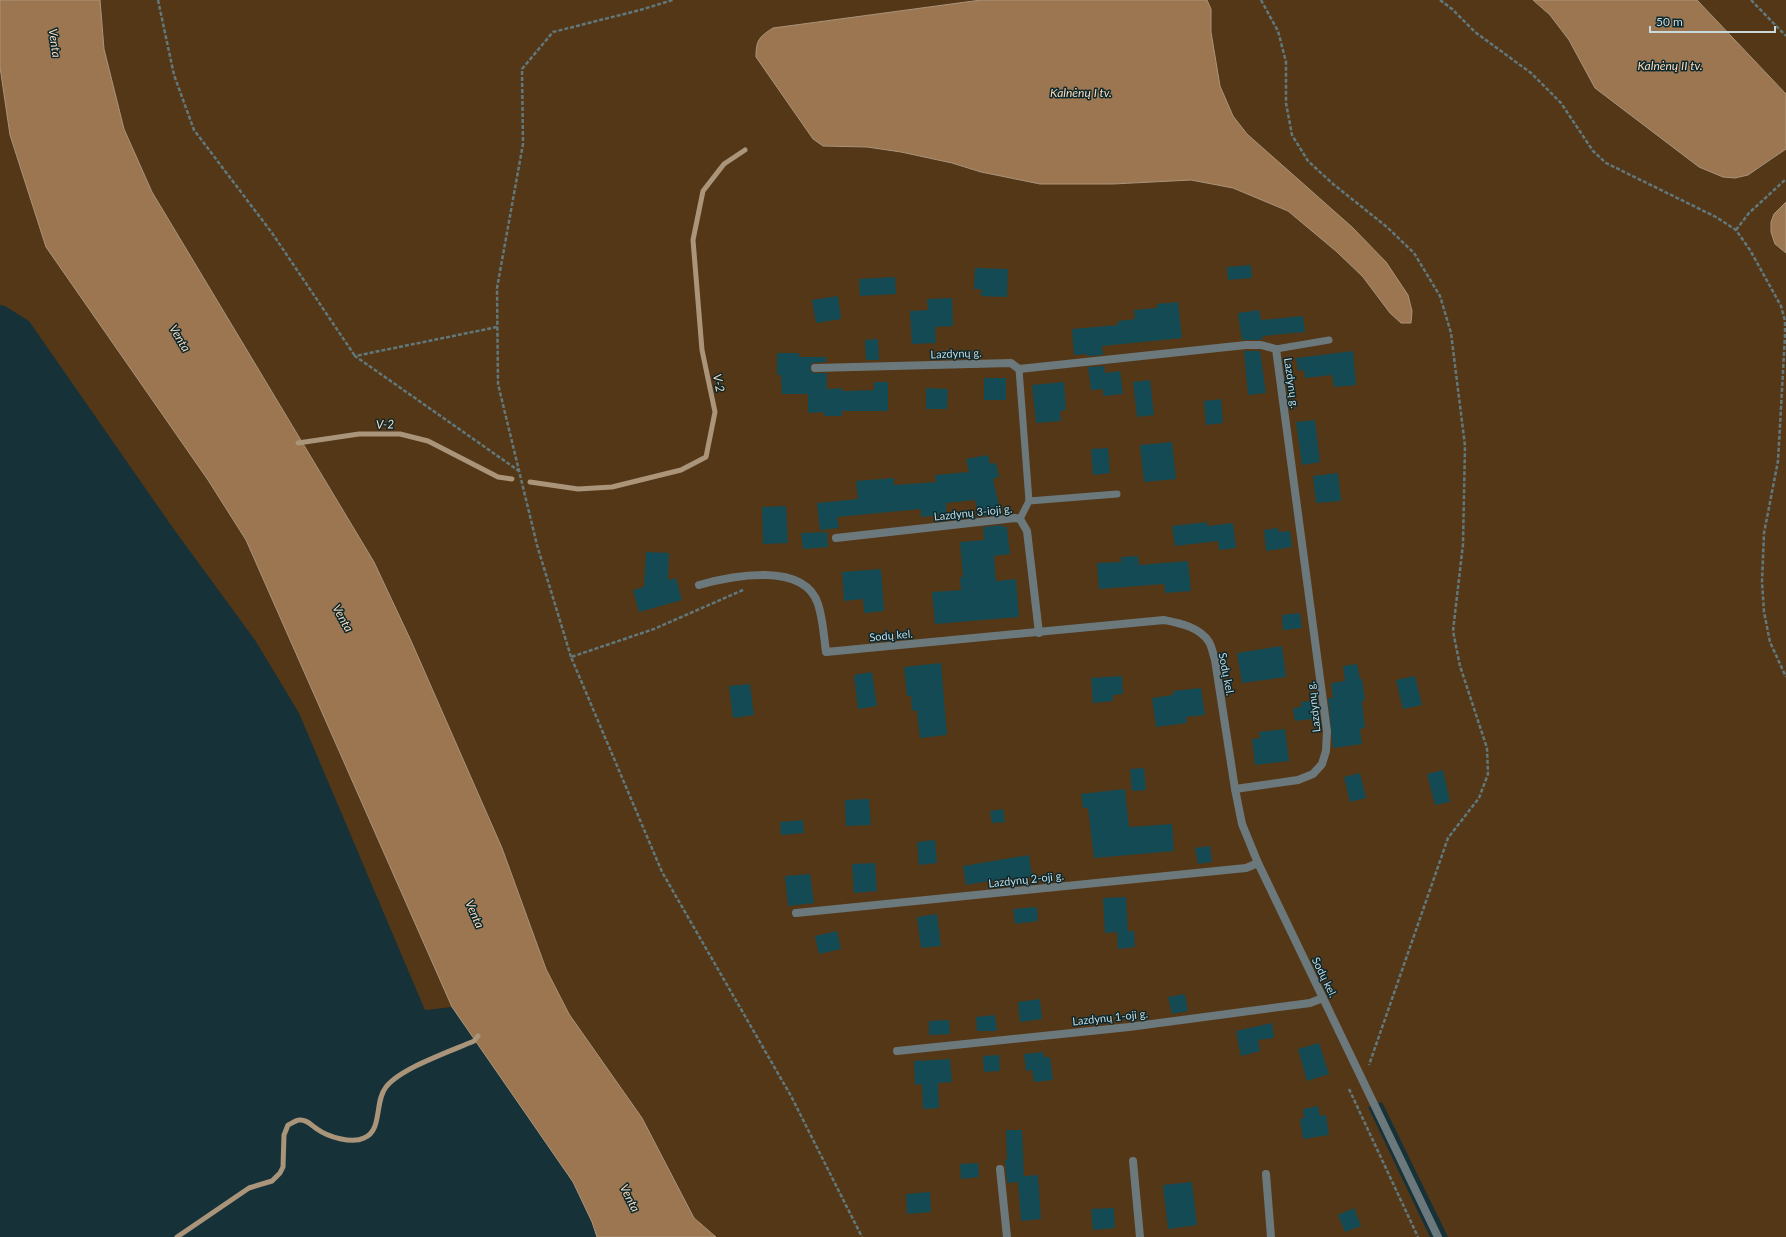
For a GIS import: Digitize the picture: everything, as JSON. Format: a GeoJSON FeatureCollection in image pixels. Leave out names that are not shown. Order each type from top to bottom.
{"type":"FeatureCollection","features":[{"type":"Feature","properties":{"kind":"street","name":"Lazdynų g."},"geometry":{"type":"LineString","coordinates":[[815,368],[1010,363],[1019,369],[1246,345],[1261,345],[1276,349],[1328,731],[1326,751],[1322,764],[1313,774],[1298,780],[1235,789]]}},
{"type":"Feature","properties":{"kind":"street","name":"Lazdynų 3-ioji g."},"geometry":{"type":"LineString","coordinates":[[836,538],[1015,518],[1020,519],[1027,531],[1039,633]]}},
{"type":"Feature","properties":{"kind":"street","name":"Sodų kel."},"geometry":{"type":"LineString","coordinates":[[699,585],[717,580],[744,576],[776,576],[796,580],[809,589],[818,603],[826,652],[1164,620],[1184,624],[1198,632],[1208,641],[1215,660],[1235,789],[1242,824],[1258,863],[1438,1237]]}},
{"type":"Feature","properties":{"kind":"street","name":"Lazdynų 2-oji g."},"geometry":{"type":"LineString","coordinates":[[796,913],[1246,868],[1258,863]]}},
{"type":"Feature","properties":{"kind":"street","name":"Lazdynų 1-oji g."},"geometry":{"type":"LineString","coordinates":[[897,1050],[1129,1027],[1310,1003],[1323,998]]}},
{"type":"Feature","properties":{"kind":"street"},"geometry":{"type":"LineString","coordinates":[[1133,1161],[1140,1237]]}},
{"type":"Feature","properties":{"kind":"street"},"geometry":{"type":"LineString","coordinates":[[1000,1169],[1007,1237]]}},
{"type":"Feature","properties":{"kind":"street"},"geometry":{"type":"LineString","coordinates":[[1266,1174],[1271,1237]]}},
{"type":"Feature","properties":{"kind":"lane"},"geometry":{"type":"LineString","coordinates":[[1276,349],[1330,340]]}},
{"type":"Feature","properties":{"kind":"lane"},"geometry":{"type":"LineString","coordinates":[[1019,369],[1029,501],[1020,519]]}},
{"type":"Feature","properties":{"kind":"lane"},"geometry":{"type":"LineString","coordinates":[[1029,501],[1117,494]]}},
{"type":"Feature","properties":{"kind":"path"},"geometry":{"type":"LineString","coordinates":[[158,0],[174,75],[194,130],[272,233],[355,356],[519,471]]}},
{"type":"Feature","properties":{"kind":"path"},"geometry":{"type":"LineString","coordinates":[[673,0],[554,32],[522,70],[524,144],[497,288],[498,384],[537,545],[571,657],[662,872],[791,1096],[862,1237]]}},
{"type":"Feature","properties":{"kind":"path"},"geometry":{"type":"LineString","coordinates":[[1261,0],[1278,31],[1286,62],[1286,102],[1292,136],[1308,161],[1333,184],[1387,227],[1414,252],[1440,296],[1451,333],[1465,446],[1463,544],[1453,631],[1460,666],[1487,748],[1488,774],[1479,798],[1448,838],[1372,1061],[1361,1077]]}},
{"type":"Feature","properties":{"kind":"path"},"geometry":{"type":"LineString","coordinates":[[1440,0],[1452,9],[1475,32],[1531,72],[1561,103],[1593,151],[1606,163],[1716,217],[1736,230],[1750,250],[1781,306],[1785,321],[1778,461],[1764,533],[1762,582],[1764,612],[1770,642],[1786,677]]}},
{"type":"Feature","properties":{"kind":"path"},"geometry":{"type":"LineString","coordinates":[[1751,0],[1786,36]]}},
{"type":"Feature","properties":{"kind":"path"},"geometry":{"type":"LineString","coordinates":[[1736,230],[1749,213],[1786,179]]}},
{"type":"Feature","properties":{"kind":"path"},"geometry":{"type":"LineString","coordinates":[[355,356],[497,327]]}},
{"type":"Feature","properties":{"kind":"path"},"geometry":{"type":"LineString","coordinates":[[571,657],[654,629],[744,590]]}},
{"type":"Feature","properties":{"kind":"path"},"geometry":{"type":"LineString","coordinates":[[1349,1089],[1418,1237]]}},
{"type":"Feature","properties":{"kind":"shaded area"},"geometry":{"type":"Polygon","coordinates":[[[100,0],[981,0],[773,28],[756,57],[813,139],[823,146],[867,147],[901,152],[952,163],[981,172],[1040,184],[1113,184],[1191,180],[1233,188],[1288,211],[1337,252],[1363,277],[1390,313],[1411,323],[1412,311],[1408,295],[1247,134],[1233,116],[1220,86],[1211,32],[1211,9],[1207,0],[1533,0],[1550,15],[1569,40],[1595,88],[1723,177],[1742,176],[1749,173],[1764,165],[1786,149],[1786,202],[1774,214],[1775,244],[1786,253],[1786,1237],[1448,1237],[1382,1102],[1368,1107],[1430,1237],[716,1237],[694,1218],[642,1118],[569,1014],[546,969],[502,848],[412,643],[374,562],[152,192],[124,129],[104,49],[100,0]]]}},
{"type":"Feature","properties":{"kind":"shaded area"},"geometry":{"type":"Polygon","coordinates":[[[1697,0],[1786,0],[1786,94],[1697,0]]]}},
{"type":"Feature","properties":{"kind":"shaded area"},"geometry":{"type":"Polygon","coordinates":[[[0,67],[10,135],[208,480],[246,540],[452,1007],[425,1010],[299,713],[255,640],[173,528],[29,321],[5,306],[0,305],[0,67]]]}},
{"type":"Feature","properties":{"kind":"water","name":"Venta"},"geometry":{"type":"Polygon","coordinates":[[[0,0],[100,0],[104,49],[124,129],[152,192],[374,562],[412,643],[502,848],[546,969],[569,1014],[642,1118],[694,1218],[716,1237],[597,1237],[592,1222],[573,1182],[452,1007],[246,540],[208,480],[46,247],[10,135],[0,67],[0,0]]]}},
{"type":"Feature","properties":{"kind":"water","name":"Kalnėnų I tv."},"geometry":{"type":"Polygon","coordinates":[[[981,0],[1207,0],[1211,9],[1211,32],[1220,86],[1233,116],[1247,134],[1352,227],[1386,262],[1408,295],[1412,311],[1411,323],[1401,323],[1390,313],[1363,277],[1337,252],[1288,211],[1233,188],[1191,180],[1113,184],[1040,184],[981,172],[952,163],[901,152],[867,147],[823,146],[813,139],[756,57],[759,40],[764,34],[773,28],[981,0]]]}},
{"type":"Feature","properties":{"kind":"water","name":"Kalnėnų II tv."},"geometry":{"type":"Polygon","coordinates":[[[1533,0],[1697,0],[1786,94],[1786,149],[1748,175],[1735,178],[1723,177],[1699,167],[1595,88],[1569,40],[1550,15],[1533,0]]]}},
{"type":"Feature","properties":{"kind":"water"},"geometry":{"type":"Polygon","coordinates":[[[1786,202],[1786,253],[1775,244],[1771,232],[1771,222],[1774,214],[1786,202]]]}},
{"type":"Feature","properties":{"kind":"building"},"geometry":{"type":"Polygon","coordinates":[[[1251,265],[1252,278],[1228,280],[1227,267],[1251,265]]]}},
{"type":"Feature","properties":{"kind":"building"},"geometry":{"type":"Polygon","coordinates":[[[975,268],[1008,269],[1007,297],[981,296],[981,289],[974,289],[975,268]]]}},
{"type":"Feature","properties":{"kind":"building"},"geometry":{"type":"Polygon","coordinates":[[[895,277],[896,294],[860,296],[859,279],[895,277]]]}},
{"type":"Feature","properties":{"kind":"building"},"geometry":{"type":"Polygon","coordinates":[[[838,296],[841,319],[816,323],[812,300],[838,296]]]}},
{"type":"Feature","properties":{"kind":"building"},"geometry":{"type":"Polygon","coordinates":[[[952,298],[953,326],[935,327],[936,343],[912,344],[910,311],[928,310],[927,299],[952,298]]]}},
{"type":"Feature","properties":{"kind":"building"},"geometry":{"type":"Polygon","coordinates":[[[1178,302],[1182,338],[1102,346],[1103,355],[1074,355],[1072,329],[1118,325],[1118,321],[1135,319],[1134,310],[1157,308],[1157,304],[1178,302]]]}},
{"type":"Feature","properties":{"kind":"building"},"geometry":{"type":"Polygon","coordinates":[[[1259,310],[1261,320],[1303,316],[1305,332],[1263,336],[1263,338],[1259,340],[1242,340],[1238,313],[1259,310]]]}},
{"type":"Feature","properties":{"kind":"building"},"geometry":{"type":"Polygon","coordinates":[[[878,339],[879,360],[866,360],[865,340],[878,339]]]}},
{"type":"Feature","properties":{"kind":"building"},"geometry":{"type":"Polygon","coordinates":[[[1244,351],[1260,351],[1266,393],[1248,395],[1244,351]]]}},
{"type":"Feature","properties":{"kind":"building"},"geometry":{"type":"Polygon","coordinates":[[[1353,351],[1356,385],[1334,387],[1332,375],[1305,378],[1304,370],[1298,371],[1296,358],[1353,351]]]}},
{"type":"Feature","properties":{"kind":"building"},"geometry":{"type":"Polygon","coordinates":[[[777,353],[799,353],[799,357],[826,357],[826,362],[812,363],[810,369],[813,373],[827,373],[827,389],[842,388],[842,391],[874,390],[874,382],[888,382],[888,411],[842,411],[842,416],[824,416],[824,412],[808,413],[808,394],[782,394],[781,375],[777,375],[777,353]]]}},
{"type":"Feature","properties":{"kind":"building"},"geometry":{"type":"Polygon","coordinates":[[[1104,366],[1105,373],[1120,371],[1123,394],[1103,396],[1103,389],[1091,390],[1088,367],[1104,366]]]}},
{"type":"Feature","properties":{"kind":"building"},"geometry":{"type":"Polygon","coordinates":[[[984,378],[1006,378],[1006,400],[984,400],[984,378]]]}},
{"type":"Feature","properties":{"kind":"building"},"geometry":{"type":"Polygon","coordinates":[[[1150,380],[1154,415],[1137,417],[1133,382],[1150,380]]]}},
{"type":"Feature","properties":{"kind":"building"},"geometry":{"type":"Polygon","coordinates":[[[1064,382],[1066,410],[1060,411],[1061,421],[1036,423],[1032,385],[1064,382]]]}},
{"type":"Feature","properties":{"kind":"building"},"geometry":{"type":"Polygon","coordinates":[[[926,388],[948,389],[947,409],[926,409],[926,388]]]}},
{"type":"Feature","properties":{"kind":"building"},"geometry":{"type":"Polygon","coordinates":[[[1221,399],[1223,423],[1206,425],[1204,401],[1221,399]]]}},
{"type":"Feature","properties":{"kind":"building"},"geometry":{"type":"Polygon","coordinates":[[[1315,420],[1320,462],[1302,465],[1296,422],[1315,420]]]}},
{"type":"Feature","properties":{"kind":"building"},"geometry":{"type":"Polygon","coordinates":[[[1172,442],[1176,479],[1144,482],[1140,445],[1172,442]]]}},
{"type":"Feature","properties":{"kind":"building"},"geometry":{"type":"Polygon","coordinates":[[[1108,448],[1110,473],[1093,475],[1091,449],[1108,448]]]}},
{"type":"Feature","properties":{"kind":"building"},"geometry":{"type":"Polygon","coordinates":[[[988,455],[990,464],[996,463],[999,477],[993,479],[1001,514],[982,516],[981,508],[977,509],[975,500],[946,503],[947,515],[921,517],[921,509],[837,517],[839,528],[820,530],[817,503],[858,499],[856,481],[894,478],[894,485],[936,482],[935,475],[969,472],[966,459],[988,455]]]}},
{"type":"Feature","properties":{"kind":"building"},"geometry":{"type":"Polygon","coordinates":[[[1338,473],[1341,501],[1316,503],[1313,476],[1338,473]]]}},
{"type":"Feature","properties":{"kind":"building"},"geometry":{"type":"Polygon","coordinates":[[[786,506],[788,543],[763,544],[762,507],[786,506]]]}},
{"type":"Feature","properties":{"kind":"building"},"geometry":{"type":"Polygon","coordinates":[[[1207,522],[1207,526],[1233,523],[1236,548],[1219,550],[1218,541],[1175,546],[1172,526],[1207,522]]]}},
{"type":"Feature","properties":{"kind":"building"},"geometry":{"type":"Polygon","coordinates":[[[1003,525],[1004,527],[1007,527],[1010,554],[994,556],[996,581],[1016,579],[1019,617],[935,624],[932,592],[961,590],[960,577],[963,577],[960,542],[984,540],[983,527],[1003,525]]]}},
{"type":"Feature","properties":{"kind":"building"},"geometry":{"type":"Polygon","coordinates":[[[1278,528],[1279,532],[1290,531],[1292,547],[1266,551],[1264,530],[1278,528]]]}},
{"type":"Feature","properties":{"kind":"building"},"geometry":{"type":"Polygon","coordinates":[[[827,532],[828,547],[803,549],[801,533],[827,532]]]}},
{"type":"Feature","properties":{"kind":"building"},"geometry":{"type":"Polygon","coordinates":[[[646,552],[669,553],[668,580],[676,578],[682,600],[639,612],[633,590],[644,587],[646,552]]]}},
{"type":"Feature","properties":{"kind":"building"},"geometry":{"type":"Polygon","coordinates":[[[1138,556],[1139,565],[1188,561],[1191,591],[1165,593],[1164,584],[1099,589],[1097,563],[1121,562],[1121,557],[1138,556]]]}},
{"type":"Feature","properties":{"kind":"building"},"geometry":{"type":"Polygon","coordinates":[[[881,569],[884,611],[864,613],[863,599],[844,601],[842,572],[881,569]]]}},
{"type":"Feature","properties":{"kind":"building"},"geometry":{"type":"Polygon","coordinates":[[[1300,613],[1302,628],[1283,630],[1282,615],[1300,613]]]}},
{"type":"Feature","properties":{"kind":"building"},"geometry":{"type":"Polygon","coordinates":[[[1282,646],[1286,677],[1242,683],[1237,653],[1282,646]]]}},
{"type":"Feature","properties":{"kind":"building"},"geometry":{"type":"Polygon","coordinates":[[[941,663],[947,735],[920,738],[917,710],[912,711],[911,696],[907,696],[904,667],[941,663]]]}},
{"type":"Feature","properties":{"kind":"building"},"geometry":{"type":"Polygon","coordinates":[[[1357,664],[1360,679],[1362,679],[1365,700],[1362,701],[1365,728],[1360,729],[1362,744],[1333,748],[1328,698],[1333,698],[1331,683],[1345,681],[1343,666],[1357,664]]]}},
{"type":"Feature","properties":{"kind":"building"},"geometry":{"type":"Polygon","coordinates":[[[872,672],[877,706],[858,709],[854,675],[872,672]]]}},
{"type":"Feature","properties":{"kind":"building"},"geometry":{"type":"Polygon","coordinates":[[[1122,676],[1123,694],[1113,695],[1113,701],[1093,703],[1091,678],[1122,676]]]}},
{"type":"Feature","properties":{"kind":"building"},"geometry":{"type":"Polygon","coordinates":[[[1415,676],[1422,705],[1403,709],[1396,680],[1415,676]]]}},
{"type":"Feature","properties":{"kind":"building"},"geometry":{"type":"Polygon","coordinates":[[[750,684],[754,715],[733,718],[729,686],[750,684]]]}},
{"type":"Feature","properties":{"kind":"building"},"geometry":{"type":"Polygon","coordinates":[[[1201,688],[1205,715],[1186,717],[1187,723],[1156,727],[1152,698],[1173,695],[1173,691],[1201,688]]]}},
{"type":"Feature","properties":{"kind":"building"},"geometry":{"type":"Polygon","coordinates":[[[1317,700],[1320,718],[1295,721],[1293,708],[1301,707],[1301,702],[1317,700]]]}},
{"type":"Feature","properties":{"kind":"building"},"geometry":{"type":"Polygon","coordinates":[[[1285,729],[1289,761],[1255,765],[1252,739],[1260,738],[1259,732],[1285,729]]]}},
{"type":"Feature","properties":{"kind":"building"},"geometry":{"type":"Polygon","coordinates":[[[1144,768],[1146,790],[1132,791],[1130,769],[1144,768]]]}},
{"type":"Feature","properties":{"kind":"building"},"geometry":{"type":"Polygon","coordinates":[[[1443,770],[1450,802],[1435,805],[1427,774],[1443,770]]]}},
{"type":"Feature","properties":{"kind":"building"},"geometry":{"type":"Polygon","coordinates":[[[1360,773],[1366,798],[1350,802],[1344,777],[1360,773]]]}},
{"type":"Feature","properties":{"kind":"building"},"geometry":{"type":"Polygon","coordinates":[[[1125,789],[1129,827],[1172,824],[1174,851],[1094,858],[1088,808],[1083,808],[1081,794],[1125,789]]]}},
{"type":"Feature","properties":{"kind":"building"},"geometry":{"type":"Polygon","coordinates":[[[869,799],[871,825],[846,826],[845,800],[869,799]]]}},
{"type":"Feature","properties":{"kind":"building"},"geometry":{"type":"Polygon","coordinates":[[[1003,809],[1005,822],[992,823],[990,811],[1003,809]]]}},
{"type":"Feature","properties":{"kind":"building"},"geometry":{"type":"Polygon","coordinates":[[[803,820],[804,833],[781,835],[780,822],[803,820]]]}},
{"type":"Feature","properties":{"kind":"building"},"geometry":{"type":"Polygon","coordinates":[[[935,840],[937,863],[919,865],[917,842],[935,840]]]}},
{"type":"Feature","properties":{"kind":"building"},"geometry":{"type":"Polygon","coordinates":[[[1210,846],[1212,862],[1198,864],[1195,848],[1210,846]]]}},
{"type":"Feature","properties":{"kind":"building"},"geometry":{"type":"Polygon","coordinates":[[[1029,855],[1032,876],[1013,879],[1012,877],[966,885],[963,866],[1029,855]]]}},
{"type":"Feature","properties":{"kind":"building"},"geometry":{"type":"Polygon","coordinates":[[[875,863],[877,891],[854,893],[852,864],[875,863]]]}},
{"type":"Feature","properties":{"kind":"building"},"geometry":{"type":"Polygon","coordinates":[[[810,874],[814,903],[788,906],[785,876],[810,874]]]}},
{"type":"Feature","properties":{"kind":"building"},"geometry":{"type":"Polygon","coordinates":[[[1126,897],[1128,931],[1134,931],[1135,947],[1118,949],[1117,932],[1105,933],[1103,898],[1126,897]]]}},
{"type":"Feature","properties":{"kind":"building"},"geometry":{"type":"Polygon","coordinates":[[[1037,907],[1038,921],[1015,924],[1013,909],[1037,907]]]}},
{"type":"Feature","properties":{"kind":"building"},"geometry":{"type":"Polygon","coordinates":[[[937,914],[941,946],[921,948],[917,917],[937,914]]]}},
{"type":"Feature","properties":{"kind":"building"},"geometry":{"type":"Polygon","coordinates":[[[837,931],[841,949],[819,954],[815,936],[837,931]]]}},
{"type":"Feature","properties":{"kind":"building"},"geometry":{"type":"Polygon","coordinates":[[[1185,994],[1188,1011],[1172,1014],[1168,997],[1185,994]]]}},
{"type":"Feature","properties":{"kind":"building"},"geometry":{"type":"Polygon","coordinates":[[[1040,999],[1042,1019],[1020,1022],[1018,1002],[1040,999]]]}},
{"type":"Feature","properties":{"kind":"building"},"geometry":{"type":"Polygon","coordinates":[[[995,1015],[997,1031],[977,1031],[976,1017],[995,1015]]]}},
{"type":"Feature","properties":{"kind":"building"},"geometry":{"type":"Polygon","coordinates":[[[949,1020],[950,1034],[929,1035],[929,1021],[949,1020]]]}},
{"type":"Feature","properties":{"kind":"building"},"geometry":{"type":"Polygon","coordinates":[[[1272,1023],[1274,1038],[1258,1040],[1260,1051],[1241,1056],[1236,1031],[1272,1023]]]}},
{"type":"Feature","properties":{"kind":"building"},"geometry":{"type":"Polygon","coordinates":[[[1319,1043],[1329,1074],[1307,1081],[1298,1049],[1319,1043]]]}},
{"type":"Feature","properties":{"kind":"building"},"geometry":{"type":"Polygon","coordinates":[[[1043,1052],[1044,1057],[1050,1057],[1053,1080],[1034,1082],[1032,1070],[1026,1071],[1024,1054],[1043,1052]]]}},
{"type":"Feature","properties":{"kind":"building"},"geometry":{"type":"Polygon","coordinates":[[[999,1055],[1000,1071],[984,1072],[983,1056],[999,1055]]]}},
{"type":"Feature","properties":{"kind":"building"},"geometry":{"type":"Polygon","coordinates":[[[950,1059],[952,1082],[938,1083],[939,1108],[923,1109],[922,1084],[915,1085],[914,1061],[950,1059]]]}},
{"type":"Feature","properties":{"kind":"building"},"geometry":{"type":"Polygon","coordinates":[[[1318,1106],[1320,1116],[1326,1115],[1329,1135],[1303,1139],[1300,1119],[1304,1118],[1303,1109],[1318,1106]]]}},
{"type":"Feature","properties":{"kind":"building"},"geometry":{"type":"Polygon","coordinates":[[[1006,1130],[1022,1130],[1024,1176],[1038,1175],[1041,1219],[1021,1221],[1018,1182],[1007,1183],[1005,1160],[1007,1160],[1006,1130]]]}},
{"type":"Feature","properties":{"kind":"building"},"geometry":{"type":"Polygon","coordinates":[[[978,1163],[979,1177],[961,1179],[960,1164],[978,1163]]]}},
{"type":"Feature","properties":{"kind":"building"},"geometry":{"type":"Polygon","coordinates":[[[1192,1182],[1197,1225],[1168,1229],[1163,1185],[1192,1182]]]}},
{"type":"Feature","properties":{"kind":"building"},"geometry":{"type":"Polygon","coordinates":[[[930,1192],[931,1212],[907,1214],[906,1194],[930,1192]]]}},
{"type":"Feature","properties":{"kind":"building"},"geometry":{"type":"Polygon","coordinates":[[[1114,1208],[1115,1228],[1093,1230],[1091,1209],[1114,1208]]]}},
{"type":"Feature","properties":{"kind":"building"},"geometry":{"type":"Polygon","coordinates":[[[1354,1208],[1361,1226],[1345,1232],[1338,1215],[1354,1208]]]}},
{"type":"Feature","properties":{"kind":"waterway","name":"V-2"},"geometry":{"type":"LineString","coordinates":[[530,482],[578,489],[612,487],[681,470],[706,457],[715,412],[702,350],[693,240],[703,191],[724,164],[745,150]]}},
{"type":"Feature","properties":{"kind":"waterway","name":"V-2"},"geometry":{"type":"LineString","coordinates":[[298,443],[359,434],[400,434],[428,441],[498,477],[512,479]]}},
{"type":"Feature","properties":{"kind":"waterway"},"geometry":{"type":"LineString","coordinates":[[177,1237],[249,1188],[272,1181],[280,1173],[283,1167],[284,1135],[288,1125],[302,1120],[322,1132],[340,1139],[359,1140],[364,1138],[374,1129],[382,1093],[393,1080],[414,1067],[474,1041],[478,1036]]}}]}
